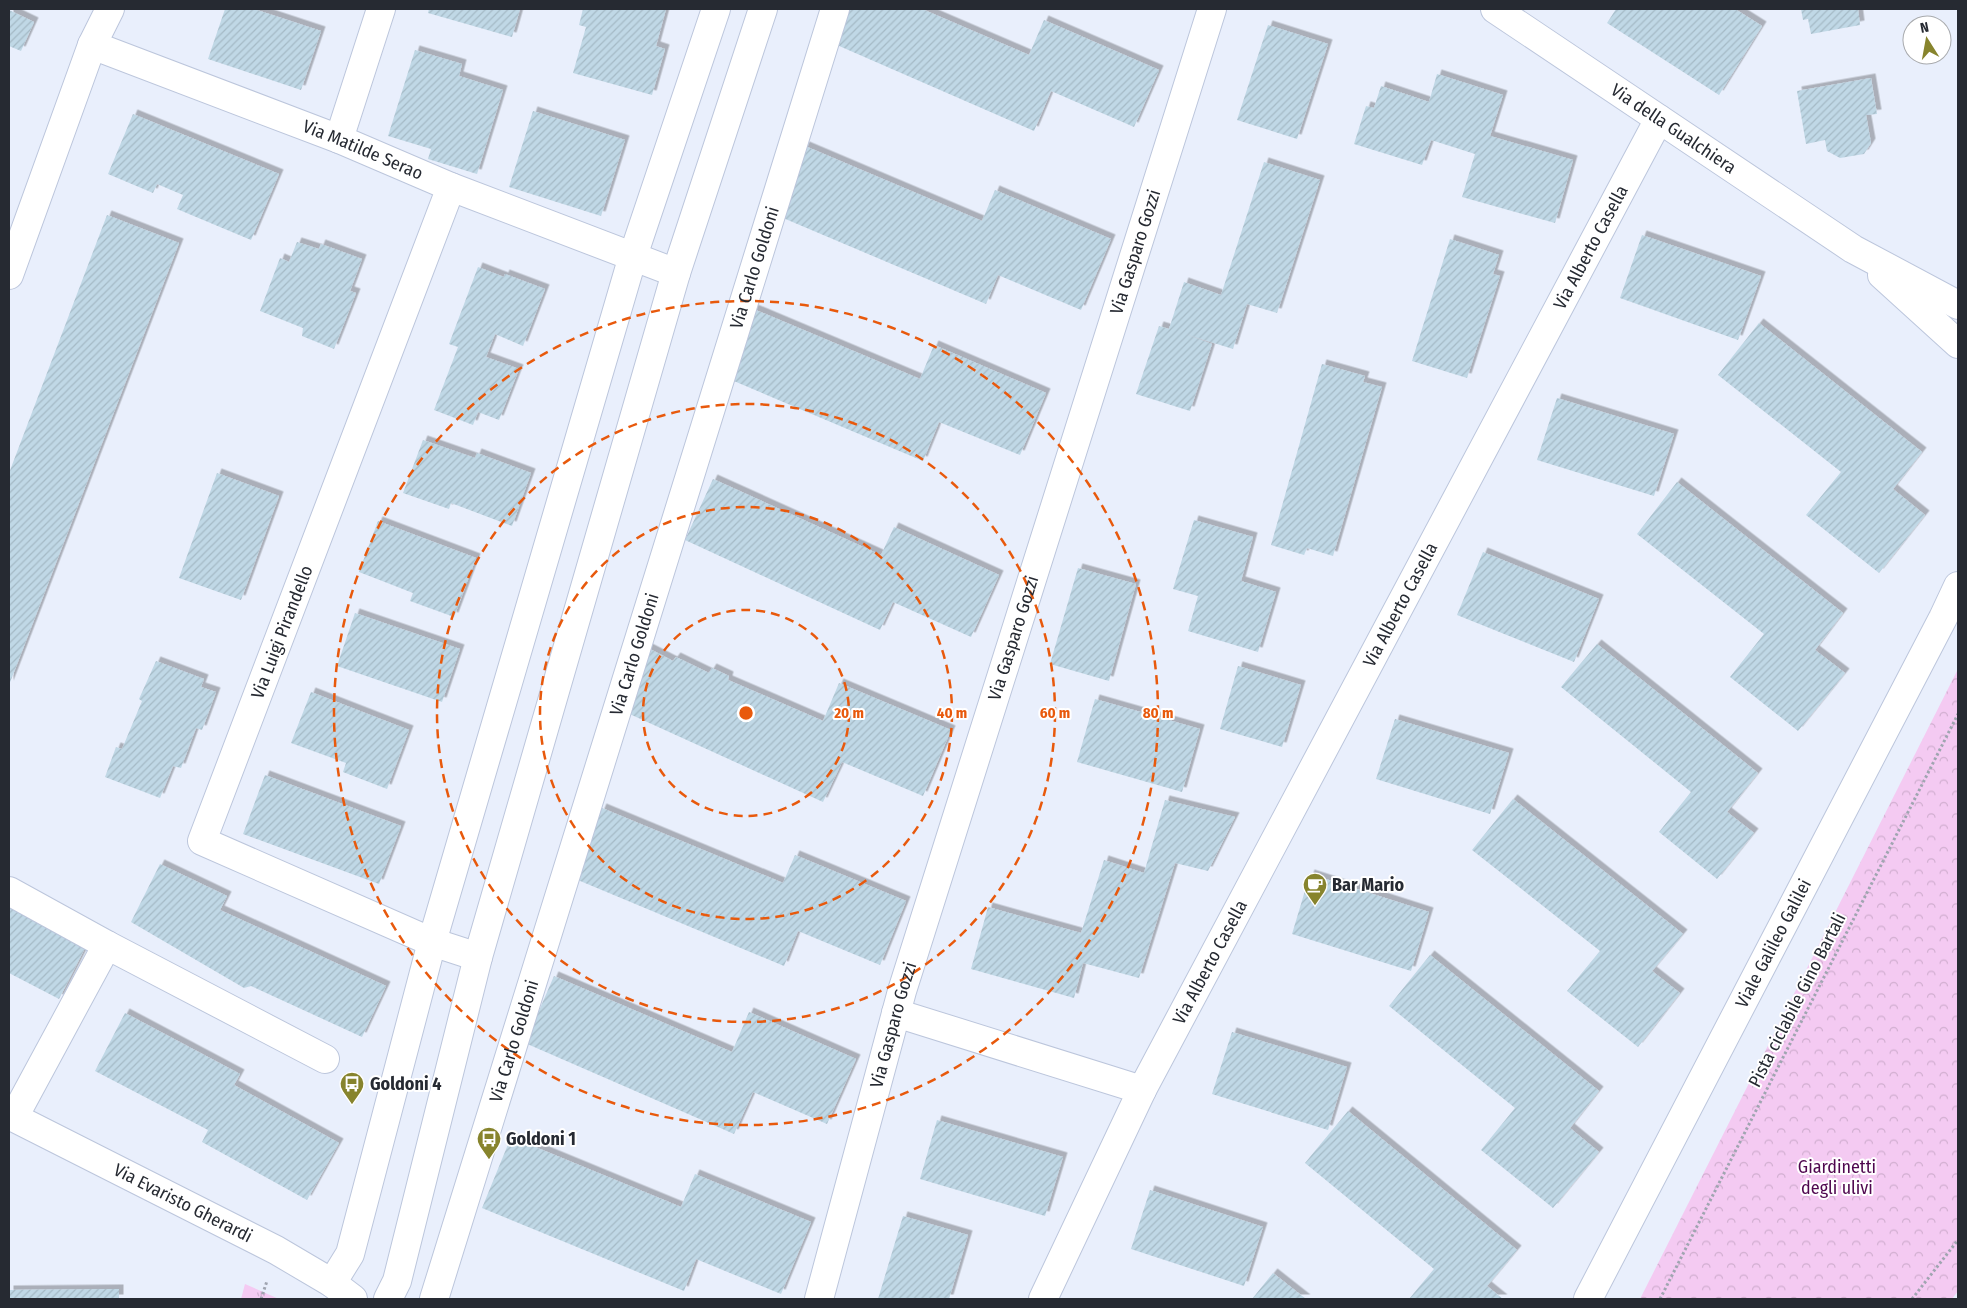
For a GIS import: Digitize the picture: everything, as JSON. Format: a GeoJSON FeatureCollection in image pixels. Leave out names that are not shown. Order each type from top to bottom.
{"type":"FeatureCollection","features":[{"type":"Feature","properties":{"kind":"street"},"geometry":{"type":"LineString","coordinates":[[9,275],[92,45],[110,9]]}},
{"type":"Feature","properties":{"kind":"street"},"geometry":{"type":"LineString","coordinates":[[339,139],[381,9]]}},
{"type":"Feature","properties":{"kind":"street"},"geometry":{"type":"LineString","coordinates":[[342,1291],[432,942],[633,256],[716,9]]}},
{"type":"Feature","properties":{"kind":"street"},"geometry":{"type":"LineString","coordinates":[[388,1299],[397,1281],[478,957],[676,273],[763,9]]}},
{"type":"Feature","properties":{"kind":"street","name":"Via Carlo Goldoni"},"geometry":{"type":"LineString","coordinates":[[434,1299],[835,9]]}},
{"type":"Feature","properties":{"kind":"street","name":"Via Gasparo Gozzi"},"geometry":{"type":"LineString","coordinates":[[819,1299],[896,1013],[1212,9]]}},
{"type":"Feature","properties":{"kind":"street","name":"Via della Gualchiera"},"geometry":{"type":"LineString","coordinates":[[1495,9],[1853,249],[1958,305]]}},
{"type":"Feature","properties":{"kind":"street","name":"Via Matilde Serao"},"geometry":{"type":"LineString","coordinates":[[92,45],[339,139],[451,188],[633,256]]}},
{"type":"Feature","properties":{"kind":"street","name":"Via Alberto Casella"},"geometry":{"type":"LineString","coordinates":[[1043,1299],[1142,1090],[1659,119]]}},
{"type":"Feature","properties":{"kind":"street","name":"Via Luigi Pirandello"},"geometry":{"type":"LineString","coordinates":[[432,942],[202,842],[451,188]]}},
{"type":"Feature","properties":{"kind":"street","name":"Via della Gualchiera"},"geometry":{"type":"LineString","coordinates":[[1853,249],[1958,344]]}},
{"type":"Feature","properties":{"kind":"street"},"geometry":{"type":"LineString","coordinates":[[633,256],[676,273]]}},
{"type":"Feature","properties":{"kind":"street","name":"Viale Galileo Galilei"},"geometry":{"type":"LineString","coordinates":[[1588,1299],[1939,627],[1958,586]]}},
{"type":"Feature","properties":{"kind":"street"},"geometry":{"type":"LineString","coordinates":[[9,891],[107,945],[325,1059]]}},
{"type":"Feature","properties":{"kind":"street"},"geometry":{"type":"LineString","coordinates":[[432,942],[478,957]]}},
{"type":"Feature","properties":{"kind":"street"},"geometry":{"type":"LineString","coordinates":[[11,1116],[107,945]]}},
{"type":"Feature","properties":{"kind":"street"},"geometry":{"type":"LineString","coordinates":[[896,1013],[1142,1090]]}},
{"type":"Feature","properties":{"kind":"street","name":"Via Evaristo Gherardi"},"geometry":{"type":"LineString","coordinates":[[11,1116],[267,1246],[342,1291]]}},
{"type":"Feature","properties":{"kind":"path","name":"Pista ciclabile Gino Bartali"},"geometry":{"type":"LineString","coordinates":[[1660,1299],[1958,714]]}},
{"type":"Feature","properties":{"kind":"path"},"geometry":{"type":"LineString","coordinates":[[1912,1299],[1958,1240]]}},
{"type":"Feature","properties":{"kind":"green space","name":"Giardinetti degli ulivi"},"geometry":{"type":"Polygon","coordinates":[[[1958,669],[1958,1291],[1952,1299],[1640,1299],[1958,669]]]}},
{"type":"Feature","properties":{"kind":"green space"},"geometry":{"type":"Polygon","coordinates":[[[245,1284],[279,1299],[241,1299],[245,1284]]]}},
{"type":"Feature","properties":{"kind":"building"},"geometry":{"type":"Polygon","coordinates":[[[225,9],[254,9],[321,31],[301,90],[208,59],[225,9]]]}},
{"type":"Feature","properties":{"kind":"building"},"geometry":{"type":"Polygon","coordinates":[[[429,9],[520,9],[512,37],[428,13],[429,9]]]}},
{"type":"Feature","properties":{"kind":"building"},"geometry":{"type":"Polygon","coordinates":[[[583,9],[666,9],[656,46],[665,49],[652,95],[573,73],[586,27],[579,25],[583,9]]]}},
{"type":"Feature","properties":{"kind":"building"},"geometry":{"type":"Polygon","coordinates":[[[845,9],[922,9],[1029,55],[1044,20],[1159,70],[1134,127],[1051,91],[1034,131],[830,42],[845,9]]]}},
{"type":"Feature","properties":{"kind":"building"},"geometry":{"type":"Polygon","coordinates":[[[1616,9],[1735,9],[1762,26],[1719,95],[1607,23],[1616,9]]]}},
{"type":"Feature","properties":{"kind":"building"},"geometry":{"type":"Polygon","coordinates":[[[1801,9],[1858,9],[1860,25],[1811,34],[1808,19],[1803,20],[1801,9]]]}},
{"type":"Feature","properties":{"kind":"building"},"geometry":{"type":"Polygon","coordinates":[[[9,10],[34,22],[21,51],[9,46],[9,10]]]}},
{"type":"Feature","properties":{"kind":"building"},"geometry":{"type":"Polygon","coordinates":[[[1268,25],[1328,44],[1297,139],[1237,120],[1268,25]]]}},
{"type":"Feature","properties":{"kind":"building"},"geometry":{"type":"Polygon","coordinates":[[[415,50],[462,64],[459,76],[503,90],[477,174],[428,159],[431,149],[388,136],[415,50]]]}},
{"type":"Feature","properties":{"kind":"building"},"geometry":{"type":"Polygon","coordinates":[[[1437,74],[1503,95],[1490,136],[1573,160],[1555,223],[1462,197],[1475,154],[1431,140],[1422,165],[1354,144],[1366,106],[1374,108],[1381,86],[1429,102],[1437,74]]]}},
{"type":"Feature","properties":{"kind":"building"},"geometry":{"type":"Polygon","coordinates":[[[1871,78],[1877,114],[1866,115],[1871,143],[1864,154],[1840,158],[1827,151],[1825,140],[1806,144],[1797,91],[1871,78]]]}},
{"type":"Feature","properties":{"kind":"building"},"geometry":{"type":"Polygon","coordinates":[[[533,111],[625,140],[601,216],[509,187],[533,111]]]}},
{"type":"Feature","properties":{"kind":"building"},"geometry":{"type":"Polygon","coordinates":[[[133,114],[279,174],[251,240],[177,209],[183,195],[157,184],[153,193],[108,174],[133,114]]]}},
{"type":"Feature","properties":{"kind":"building"},"geometry":{"type":"Polygon","coordinates":[[[805,146],[982,221],[995,190],[1111,239],[1081,310],[998,275],[986,304],[776,215],[805,146]]]}},
{"type":"Feature","properties":{"kind":"building"},"geometry":{"type":"Polygon","coordinates":[[[1264,162],[1320,180],[1277,313],[1247,304],[1233,349],[1185,334],[1212,344],[1190,411],[1136,394],[1159,326],[1169,329],[1184,282],[1221,295],[1264,162]]]}},
{"type":"Feature","properties":{"kind":"building"},"geometry":{"type":"Polygon","coordinates":[[[107,215],[179,243],[9,685],[9,473],[107,215]]]}},
{"type":"Feature","properties":{"kind":"building"},"geometry":{"type":"Polygon","coordinates":[[[1642,235],[1761,276],[1738,340],[1620,298],[1642,235]]]}},
{"type":"Feature","properties":{"kind":"building"},"geometry":{"type":"Polygon","coordinates":[[[1450,239],[1499,255],[1493,274],[1500,276],[1467,378],[1412,361],[1450,239]]]}},
{"type":"Feature","properties":{"kind":"building"},"geometry":{"type":"Polygon","coordinates":[[[297,242],[319,249],[321,244],[362,259],[350,291],[356,293],[334,349],[302,336],[303,328],[260,311],[280,258],[289,262],[297,242]]]}},
{"type":"Feature","properties":{"kind":"building"},"geometry":{"type":"Polygon","coordinates":[[[478,267],[504,277],[505,274],[545,289],[523,346],[495,334],[486,357],[519,369],[499,420],[478,412],[473,425],[434,410],[458,347],[449,344],[478,267]]]}},
{"type":"Feature","properties":{"kind":"building"},"geometry":{"type":"Polygon","coordinates":[[[751,308],[920,379],[934,345],[1046,393],[1020,455],[939,422],[923,461],[722,376],[751,308]]]}},
{"type":"Feature","properties":{"kind":"building"},"geometry":{"type":"Polygon","coordinates":[[[1759,323],[1922,452],[1893,489],[1925,515],[1879,573],[1806,515],[1841,472],[1718,375],[1759,323]]]}},
{"type":"Feature","properties":{"kind":"building"},"geometry":{"type":"Polygon","coordinates":[[[1322,364],[1365,376],[1363,382],[1382,387],[1333,556],[1307,548],[1304,555],[1271,545],[1322,364]]]}},
{"type":"Feature","properties":{"kind":"building"},"geometry":{"type":"Polygon","coordinates":[[[1557,398],[1674,434],[1654,496],[1537,460],[1557,398]]]}},
{"type":"Feature","properties":{"kind":"building"},"geometry":{"type":"Polygon","coordinates":[[[423,440],[475,458],[477,453],[531,473],[512,526],[451,503],[449,509],[403,493],[423,440]]]}},
{"type":"Feature","properties":{"kind":"building"},"geometry":{"type":"Polygon","coordinates":[[[217,473],[279,496],[241,600],[179,578],[217,473]]]}},
{"type":"Feature","properties":{"kind":"building"},"geometry":{"type":"Polygon","coordinates":[[[713,479],[881,555],[894,527],[999,575],[971,637],[893,602],[880,630],[685,540],[713,479]]]}},
{"type":"Feature","properties":{"kind":"building"},"geometry":{"type":"Polygon","coordinates":[[[1677,482],[1843,613],[1815,650],[1845,673],[1798,731],[1730,677],[1764,634],[1637,534],[1677,482]]]}},
{"type":"Feature","properties":{"kind":"building"},"geometry":{"type":"Polygon","coordinates":[[[1194,520],[1253,537],[1241,581],[1276,592],[1258,652],[1188,631],[1198,596],[1173,589],[1194,520]]]}},
{"type":"Feature","properties":{"kind":"building"},"geometry":{"type":"Polygon","coordinates":[[[378,521],[476,558],[454,617],[410,601],[413,593],[359,572],[378,521]]]}},
{"type":"Feature","properties":{"kind":"building"},"geometry":{"type":"Polygon","coordinates":[[[1483,552],[1599,599],[1574,662],[1457,615],[1483,552]]]}},
{"type":"Feature","properties":{"kind":"building"},"geometry":{"type":"Polygon","coordinates":[[[1078,568],[1136,584],[1109,681],[1050,664],[1078,568]]]}},
{"type":"Feature","properties":{"kind":"building"},"geometry":{"type":"Polygon","coordinates":[[[355,613],[460,649],[442,702],[337,666],[355,613]]]}},
{"type":"Feature","properties":{"kind":"building"},"geometry":{"type":"Polygon","coordinates":[[[1597,644],[1758,773],[1727,812],[1754,833],[1717,879],[1659,832],[1691,792],[1561,687],[1597,644]]]}},
{"type":"Feature","properties":{"kind":"building"},"geometry":{"type":"Polygon","coordinates":[[[646,647],[673,661],[676,657],[709,673],[712,668],[729,676],[728,680],[823,721],[839,683],[951,730],[923,796],[842,762],[823,802],[623,711],[646,647]]]}},
{"type":"Feature","properties":{"kind":"building"},"geometry":{"type":"Polygon","coordinates":[[[156,661],[204,679],[201,687],[216,692],[202,730],[196,728],[181,768],[173,766],[160,798],[105,777],[116,747],[122,749],[142,701],[139,699],[156,661]]]}},
{"type":"Feature","properties":{"kind":"building"},"geometry":{"type":"Polygon","coordinates":[[[1238,666],[1301,685],[1282,747],[1220,729],[1238,666]]]}},
{"type":"Feature","properties":{"kind":"building"},"geometry":{"type":"Polygon","coordinates":[[[311,692],[409,730],[387,789],[343,772],[346,763],[291,743],[311,692]]]}},
{"type":"Feature","properties":{"kind":"building"},"geometry":{"type":"Polygon","coordinates":[[[1095,699],[1200,729],[1182,792],[1077,762],[1095,699]]]}},
{"type":"Feature","properties":{"kind":"building"},"geometry":{"type":"Polygon","coordinates":[[[1395,719],[1509,753],[1490,814],[1376,779],[1395,719]]]}},
{"type":"Feature","properties":{"kind":"building"},"geometry":{"type":"Polygon","coordinates":[[[265,775],[401,826],[379,884],[243,834],[265,775]]]}},
{"type":"Feature","properties":{"kind":"building"},"geometry":{"type":"Polygon","coordinates":[[[1513,799],[1683,934],[1652,971],[1680,993],[1638,1047],[1567,991],[1600,951],[1472,850],[1513,799]]]}},
{"type":"Feature","properties":{"kind":"building"},"geometry":{"type":"Polygon","coordinates":[[[1165,800],[1235,817],[1208,871],[1175,863],[1139,978],[1083,963],[1074,998],[971,969],[988,907],[1081,933],[1104,860],[1144,873],[1165,800]]]}},
{"type":"Feature","properties":{"kind":"building"},"geometry":{"type":"Polygon","coordinates":[[[602,808],[783,883],[795,855],[906,901],[880,965],[798,931],[784,966],[573,878],[602,808]]]}},
{"type":"Feature","properties":{"kind":"building"},"geometry":{"type":"Polygon","coordinates":[[[160,864],[227,896],[220,910],[386,986],[362,1037],[251,986],[244,988],[131,922],[160,864]]]}},
{"type":"Feature","properties":{"kind":"building"},"geometry":{"type":"Polygon","coordinates":[[[1310,874],[1429,912],[1411,971],[1292,934],[1310,874]]]}},
{"type":"Feature","properties":{"kind":"building"},"geometry":{"type":"Polygon","coordinates":[[[9,905],[87,944],[59,999],[9,973],[9,905]]]}},
{"type":"Feature","properties":{"kind":"building"},"geometry":{"type":"Polygon","coordinates":[[[1430,955],[1599,1091],[1570,1128],[1599,1152],[1553,1208],[1481,1150],[1515,1108],[1389,1006],[1430,955]]]}},
{"type":"Feature","properties":{"kind":"building"},"geometry":{"type":"Polygon","coordinates":[[[554,976],[732,1052],[749,1012],[856,1059],[827,1124],[753,1092],[734,1134],[525,1043],[554,976]]]}},
{"type":"Feature","properties":{"kind":"building"},"geometry":{"type":"Polygon","coordinates":[[[125,1013],[240,1074],[234,1085],[339,1143],[307,1200],[202,1142],[208,1130],[95,1071],[125,1013]]]}},
{"type":"Feature","properties":{"kind":"building"},"geometry":{"type":"Polygon","coordinates":[[[1232,1032],[1347,1067],[1328,1130],[1212,1094],[1232,1032]]]}},
{"type":"Feature","properties":{"kind":"building"},"geometry":{"type":"Polygon","coordinates":[[[1348,1111],[1517,1250],[1487,1286],[1503,1299],[1409,1299],[1434,1269],[1305,1163],[1348,1111]]]}},
{"type":"Feature","properties":{"kind":"building"},"geometry":{"type":"Polygon","coordinates":[[[937,1120],[1063,1157],[1045,1216],[920,1179],[937,1120]]]}},
{"type":"Feature","properties":{"kind":"building"},"geometry":{"type":"Polygon","coordinates":[[[511,1137],[681,1207],[695,1174],[811,1222],[781,1294],[696,1259],[684,1291],[482,1208],[511,1137]]]}},
{"type":"Feature","properties":{"kind":"building"},"geometry":{"type":"Polygon","coordinates":[[[1150,1190],[1263,1227],[1244,1286],[1131,1249],[1150,1190]]]}},
{"type":"Feature","properties":{"kind":"building"},"geometry":{"type":"Polygon","coordinates":[[[903,1216],[968,1235],[949,1299],[878,1299],[903,1216]]]}},
{"type":"Feature","properties":{"kind":"building"},"geometry":{"type":"Polygon","coordinates":[[[1273,1273],[1306,1299],[1252,1299],[1273,1273]]]}},
{"type":"Feature","properties":{"kind":"building"},"geometry":{"type":"Polygon","coordinates":[[[119,1289],[119,1299],[9,1299],[9,1290],[119,1289]]]}},
{"type":"Feature","properties":{"kind":"place","name":"Bar Mario"},"geometry":{"type":"Point","coordinates":[1315,906]}},
{"type":"Feature","properties":{"kind":"place","name":"Goldoni 4"},"geometry":{"type":"Point","coordinates":[352,1105]}},
{"type":"Feature","properties":{"kind":"place","name":"Goldoni 1"},"geometry":{"type":"Point","coordinates":[489,1160]}}]}
